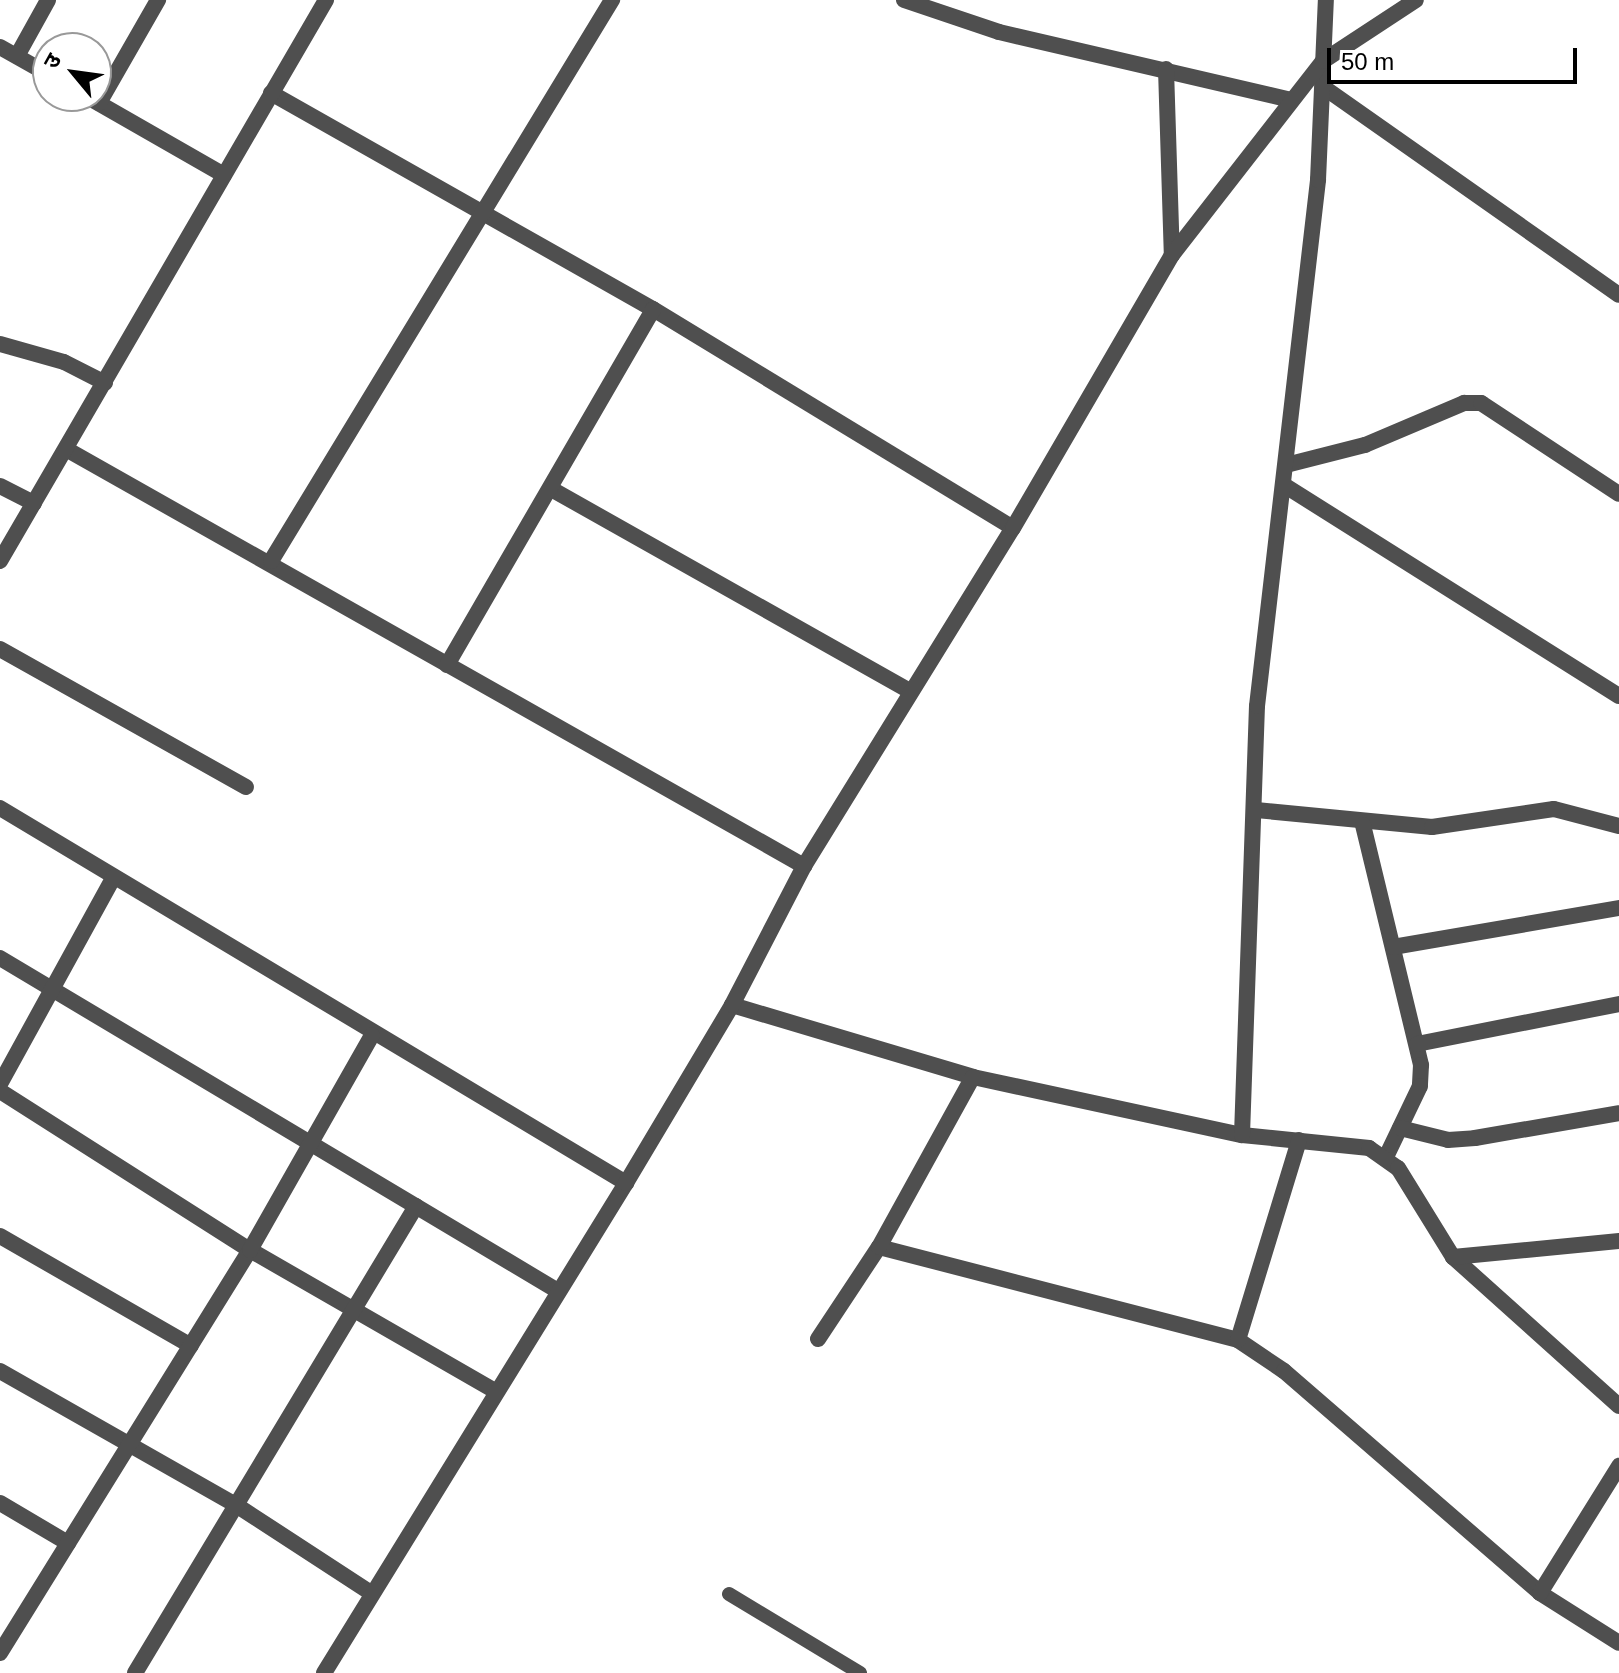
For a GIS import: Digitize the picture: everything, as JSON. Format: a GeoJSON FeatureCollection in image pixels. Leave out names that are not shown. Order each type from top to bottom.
{"type":"FeatureCollection","features":[{"type":"Feature","properties":{"kind":"street"},"geometry":{"type":"LineString","coordinates":[[17,56],[48,0]]}},
{"type":"Feature","properties":{"kind":"street"},"geometry":{"type":"LineString","coordinates":[[112,71],[158,0]]}},
{"type":"Feature","properties":{"kind":"street"},"geometry":{"type":"LineString","coordinates":[[1,558],[326,0]]}},
{"type":"Feature","properties":{"kind":"street"},"geometry":{"type":"LineString","coordinates":[[271,561],[480,211],[612,0]]}},
{"type":"Feature","properties":{"kind":"street"},"geometry":{"type":"LineString","coordinates":[[904,0],[943,18],[1287,99]]}},
{"type":"Feature","properties":{"kind":"street"},"geometry":{"type":"LineString","coordinates":[[943,18],[946,0]]}},
{"type":"Feature","properties":{"kind":"street"},"geometry":{"type":"LineString","coordinates":[[1242,1135],[1256,810],[1257,706],[1290,464],[1326,89],[1323,61],[1326,0]]}},
{"type":"Feature","properties":{"kind":"street"},"geometry":{"type":"LineString","coordinates":[[324,1673],[626,1183],[732,1005],[804,866],[1013,528],[1172,255],[1287,99],[1323,61],[1416,0]]}},
{"type":"Feature","properties":{"kind":"street"},"geometry":{"type":"LineString","coordinates":[[0,47],[32,65]]}},
{"type":"Feature","properties":{"kind":"street"},"geometry":{"type":"LineString","coordinates":[[1166,69],[1172,255]]}},
{"type":"Feature","properties":{"kind":"street"},"geometry":{"type":"LineString","coordinates":[[1326,89],[1619,295]]}},
{"type":"Feature","properties":{"kind":"street"},"geometry":{"type":"LineString","coordinates":[[271,93],[653,309],[1013,528]]}},
{"type":"Feature","properties":{"kind":"street"},"geometry":{"type":"LineString","coordinates":[[112,111],[224,175]]}},
{"type":"Feature","properties":{"kind":"street"},"geometry":{"type":"LineString","coordinates":[[447,665],[553,490],[653,309]]}},
{"type":"Feature","properties":{"kind":"street"},"geometry":{"type":"LineString","coordinates":[[0,344],[64,362],[105,383]]}},
{"type":"Feature","properties":{"kind":"street"},"geometry":{"type":"LineString","coordinates":[[1290,464],[1365,445],[1464,403],[1481,403],[1619,494]]}},
{"type":"Feature","properties":{"kind":"street"},"geometry":{"type":"LineString","coordinates":[[66,449],[271,561],[447,665],[804,866]]}},
{"type":"Feature","properties":{"kind":"street"},"geometry":{"type":"LineString","coordinates":[[0,486],[34,503]]}},
{"type":"Feature","properties":{"kind":"street"},"geometry":{"type":"LineString","coordinates":[[1287,487],[1619,696]]}},
{"type":"Feature","properties":{"kind":"street"},"geometry":{"type":"LineString","coordinates":[[553,490],[910,691]]}},
{"type":"Feature","properties":{"kind":"street"},"geometry":{"type":"LineString","coordinates":[[0,649],[246,787]]}},
{"type":"Feature","properties":{"kind":"street"},"geometry":{"type":"LineString","coordinates":[[0,808],[372,1035],[626,1183]]}},
{"type":"Feature","properties":{"kind":"street"},"geometry":{"type":"LineString","coordinates":[[1256,810],[1363,825],[1432,827],[1554,809],[1619,826]]}},
{"type":"Feature","properties":{"kind":"street"},"geometry":{"type":"LineString","coordinates":[[1363,825],[1417,1044],[1420,1086],[1386,1157]]}},
{"type":"Feature","properties":{"kind":"street"},"geometry":{"type":"LineString","coordinates":[[0,1084],[114,877]]}},
{"type":"Feature","properties":{"kind":"street"},"geometry":{"type":"LineString","coordinates":[[1393,947],[1619,908]]}},
{"type":"Feature","properties":{"kind":"street"},"geometry":{"type":"LineString","coordinates":[[0,958],[309,1147],[416,1206],[558,1291]]}},
{"type":"Feature","properties":{"kind":"street"},"geometry":{"type":"LineString","coordinates":[[1417,1044],[1619,1004]]}},
{"type":"Feature","properties":{"kind":"street"},"geometry":{"type":"LineString","coordinates":[[732,1005],[973,1077],[1242,1135],[1369,1148],[1386,1157],[1417,1194],[1453,1257],[1619,1406]]}},
{"type":"Feature","properties":{"kind":"street"},"geometry":{"type":"LineString","coordinates":[[0,1653],[7,1627],[68,1543],[130,1445],[250,1250],[372,1035]]}},
{"type":"Feature","properties":{"kind":"street"},"geometry":{"type":"LineString","coordinates":[[818,1339],[879,1247],[973,1077]]}},
{"type":"Feature","properties":{"kind":"street"},"geometry":{"type":"LineString","coordinates":[[0,1091],[250,1250],[495,1391]]}},
{"type":"Feature","properties":{"kind":"street"},"geometry":{"type":"LineString","coordinates":[[1400,1128],[1448,1140],[1619,1113]]}},
{"type":"Feature","properties":{"kind":"street"},"geometry":{"type":"LineString","coordinates":[[1238,1340],[1299,1140]]}},
{"type":"Feature","properties":{"kind":"street"},"geometry":{"type":"LineString","coordinates":[[135,1673],[416,1206]]}},
{"type":"Feature","properties":{"kind":"street"},"geometry":{"type":"LineString","coordinates":[[0,1236],[191,1346]]}},
{"type":"Feature","properties":{"kind":"street"},"geometry":{"type":"LineString","coordinates":[[1453,1257],[1619,1241]]}},
{"type":"Feature","properties":{"kind":"street"},"geometry":{"type":"LineString","coordinates":[[879,1247],[1238,1340],[1284,1371],[1540,1593],[1619,1643]]}},
{"type":"Feature","properties":{"kind":"street"},"geometry":{"type":"LineString","coordinates":[[0,1371],[236,1505],[371,1593]]}},
{"type":"Feature","properties":{"kind":"street"},"geometry":{"type":"LineString","coordinates":[[1540,1593],[1619,1466]]}},
{"type":"Feature","properties":{"kind":"street"},"geometry":{"type":"LineString","coordinates":[[0,1503],[68,1543]]}},
{"type":"Feature","properties":{"kind":"lane"},"geometry":{"type":"LineString","coordinates":[[729,1594],[860,1673]]}}]}
